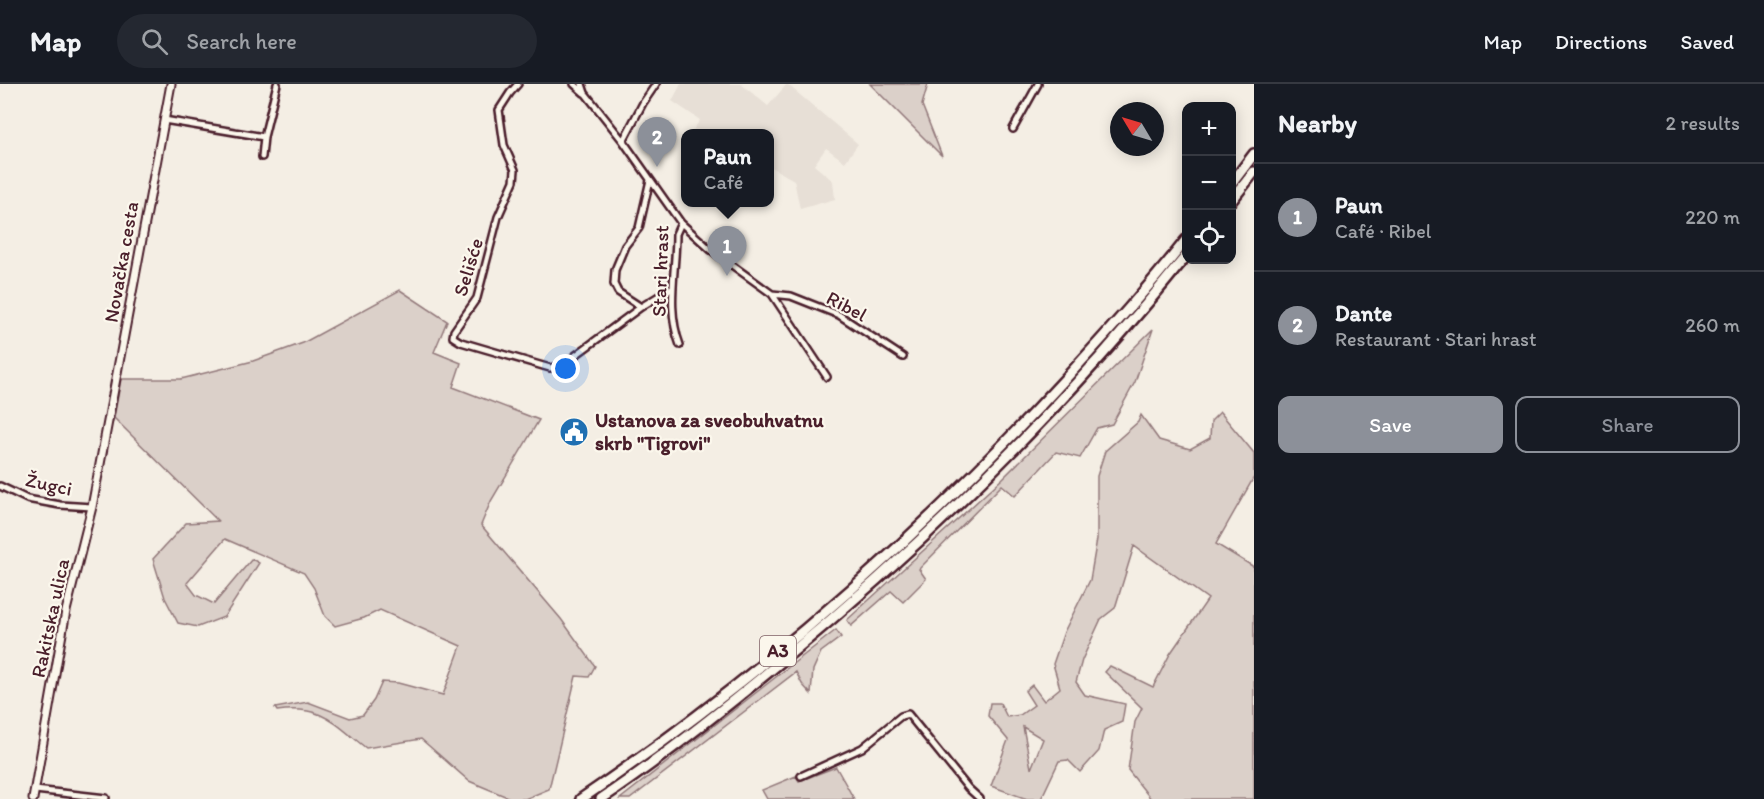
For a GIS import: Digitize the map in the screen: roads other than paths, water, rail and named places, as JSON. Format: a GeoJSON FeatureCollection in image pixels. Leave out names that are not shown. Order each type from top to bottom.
{"type":"FeatureCollection","features":[{"type":"Feature","properties":{"kind":"highway"},"geometry":{"type":"LineString","coordinates":[[1236,178],[1254,154]]}},
{"type":"Feature","properties":{"kind":"highway"},"geometry":{"type":"LineString","coordinates":[[1236,195],[1254,172]]}},
{"type":"Feature","properties":{"kind":"highway","name":"A3"},"geometry":{"type":"LineString","coordinates":[[580,799],[627,768],[717,700],[885,560],[1007,442],[1100,341],[1182,245]]}},
{"type":"Feature","properties":{"kind":"highway","name":"A3"},"geometry":{"type":"LineString","coordinates":[[601,799],[702,726],[764,676],[859,596],[935,527],[1065,395],[1182,261]]}},
{"type":"Feature","properties":{"kind":"street","name":"Novačka cesta"},"geometry":{"type":"LineString","coordinates":[[104,446],[171,84]]}},
{"type":"Feature","properties":{"kind":"street"},"geometry":{"type":"LineString","coordinates":[[262,157],[264,137],[277,84]]}},
{"type":"Feature","properties":{"kind":"street","name":"Selišće"},"geometry":{"type":"LineString","coordinates":[[518,84],[499,110],[504,145],[515,170],[514,181],[498,217],[477,298],[454,331],[453,338],[550,368],[561,366],[641,307]]}},
{"type":"Feature","properties":{"kind":"street"},"geometry":{"type":"LineString","coordinates":[[574,84],[585,93]]}},
{"type":"Feature","properties":{"kind":"street","name":"Stari hrast"},"geometry":{"type":"LineString","coordinates":[[582,84],[585,93],[623,141],[681,223],[676,234],[676,265],[672,288],[673,327],[680,345]]}},
{"type":"Feature","properties":{"kind":"street"},"geometry":{"type":"LineString","coordinates":[[623,141],[656,84]]}},
{"type":"Feature","properties":{"kind":"street"},"geometry":{"type":"LineString","coordinates":[[1012,129],[1038,84]]}},
{"type":"Feature","properties":{"kind":"street"},"geometry":{"type":"LineString","coordinates":[[164,120],[264,137]]}},
{"type":"Feature","properties":{"kind":"street"},"geometry":{"type":"LineString","coordinates":[[650,180],[639,228],[625,246],[615,270],[614,284],[618,292],[641,307],[672,288]]}},
{"type":"Feature","properties":{"kind":"street","name":"Ribel"},"geometry":{"type":"LineString","coordinates":[[681,223],[711,250],[772,294],[827,377]]}},
{"type":"Feature","properties":{"kind":"street","name":"Ribel"},"geometry":{"type":"LineString","coordinates":[[772,294],[791,297],[839,315],[903,357]]}},
{"type":"Feature","properties":{"kind":"street","name":"Rakitska ulica"},"geometry":{"type":"LineString","coordinates":[[33,799],[66,612],[92,507],[104,446]]}},
{"type":"Feature","properties":{"kind":"street","name":"Žugci"},"geometry":{"type":"LineString","coordinates":[[0,486],[27,499],[60,506],[92,507]]}},
{"type":"Feature","properties":{"kind":"street"},"geometry":{"type":"LineString","coordinates":[[801,776],[856,752],[908,714],[968,788],[980,799]]}},
{"type":"Feature","properties":{"kind":"street"},"geometry":{"type":"LineString","coordinates":[[35,790],[106,798]]}},
{"type":"Feature","properties":{"kind":"place","name":"Dante"},"geometry":{"type":"Point","coordinates":[657,167]}},
{"type":"Feature","properties":{"kind":"place","name":"Paun"},"geometry":{"type":"Point","coordinates":[727,276]}},
{"type":"Feature","properties":{"kind":"place","name":"Ustanova za sveobuhvatnu skrb \"Tigrovi\""},"geometry":{"type":"Point","coordinates":[574,432]}}]}
